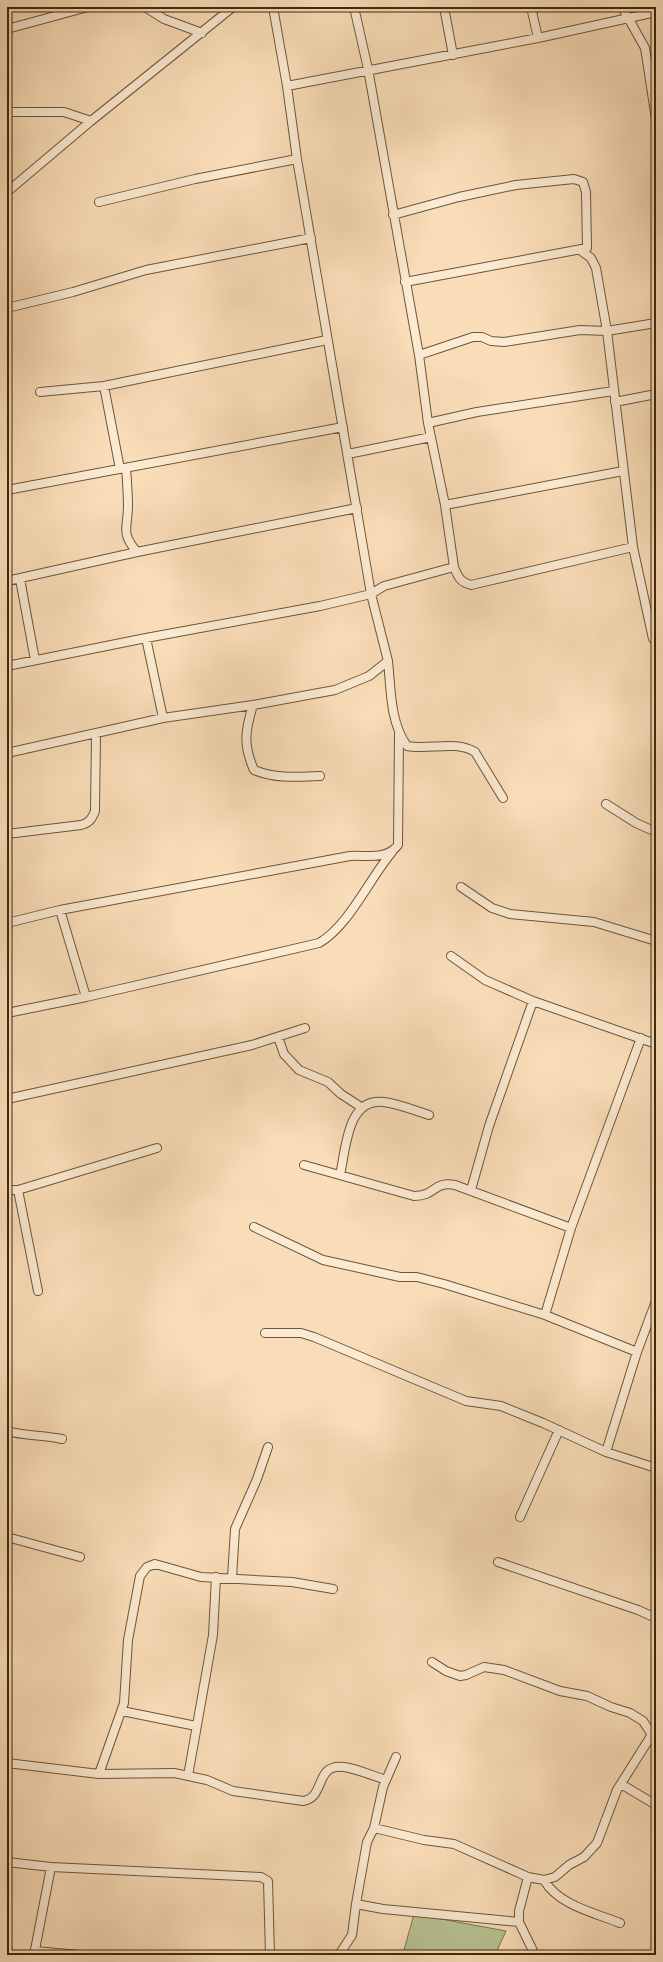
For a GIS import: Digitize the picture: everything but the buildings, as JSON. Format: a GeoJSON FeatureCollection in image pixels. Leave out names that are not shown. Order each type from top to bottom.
{"type":"FeatureCollection","features":[{"type":"Feature","properties":{"kind":"street"},"geometry":{"type":"LineString","coordinates":[[7,29],[88,7]]}},
{"type":"Feature","properties":{"kind":"street"},"geometry":{"type":"LineString","coordinates":[[145,7],[164,20],[202,33]]}},
{"type":"Feature","properties":{"kind":"street"},"geometry":{"type":"LineString","coordinates":[[7,192],[90,121],[233,7]]}},
{"type":"Feature","properties":{"kind":"street"},"geometry":{"type":"LineString","coordinates":[[7,1013],[86,997],[319,943],[325,940],[342,922],[379,868],[398,845],[399,734],[394,716],[388,661],[371,594],[348,454],[327,340],[273,7]]}},
{"type":"Feature","properties":{"kind":"street"},"geometry":{"type":"LineString","coordinates":[[354,7],[368,70],[404,282],[419,355],[428,423],[445,505],[454,567],[458,577],[462,583],[471,584],[633,546]]}},
{"type":"Feature","properties":{"kind":"street"},"geometry":{"type":"LineString","coordinates":[[444,7],[453,54]]}},
{"type":"Feature","properties":{"kind":"street"},"geometry":{"type":"LineString","coordinates":[[531,7],[538,38]]}},
{"type":"Feature","properties":{"kind":"street"},"geometry":{"type":"LineString","coordinates":[[622,7],[645,48],[654,88],[656,119]]}},
{"type":"Feature","properties":{"kind":"street"},"geometry":{"type":"LineString","coordinates":[[287,86],[538,38],[656,12]]}},
{"type":"Feature","properties":{"kind":"street"},"geometry":{"type":"LineString","coordinates":[[7,112],[64,112],[90,121]]}},
{"type":"Feature","properties":{"kind":"street"},"geometry":{"type":"LineString","coordinates":[[99,202],[195,179],[297,159]]}},
{"type":"Feature","properties":{"kind":"street"},"geometry":{"type":"LineString","coordinates":[[393,215],[459,197],[516,185],[574,179],[583,182],[586,192],[587,248],[404,282]]}},
{"type":"Feature","properties":{"kind":"street"},"geometry":{"type":"LineString","coordinates":[[7,308],[73,292],[146,270],[311,238]]}},
{"type":"Feature","properties":{"kind":"street"},"geometry":{"type":"LineString","coordinates":[[580,250],[591,258],[596,268],[606,331],[633,546],[653,638],[656,640]]}},
{"type":"Feature","properties":{"kind":"street"},"geometry":{"type":"LineString","coordinates":[[419,355],[473,337],[482,337],[490,341],[504,342],[580,330],[606,331],[656,323]]}},
{"type":"Feature","properties":{"kind":"street"},"geometry":{"type":"LineString","coordinates":[[40,392],[104,386],[327,340]]}},
{"type":"Feature","properties":{"kind":"street"},"geometry":{"type":"LineString","coordinates":[[104,386],[123,469],[128,506],[125,529],[128,542],[137,552]]}},
{"type":"Feature","properties":{"kind":"street"},"geometry":{"type":"LineString","coordinates":[[428,423],[477,412],[613,390]]}},
{"type":"Feature","properties":{"kind":"street"},"geometry":{"type":"LineString","coordinates":[[615,402],[656,394]]}},
{"type":"Feature","properties":{"kind":"street"},"geometry":{"type":"LineString","coordinates":[[7,490],[343,427]]}},
{"type":"Feature","properties":{"kind":"street"},"geometry":{"type":"LineString","coordinates":[[348,454],[431,437]]}},
{"type":"Feature","properties":{"kind":"street"},"geometry":{"type":"LineString","coordinates":[[445,505],[623,471]]}},
{"type":"Feature","properties":{"kind":"street"},"geometry":{"type":"LineString","coordinates":[[7,581],[137,552],[357,508]]}},
{"type":"Feature","properties":{"kind":"street"},"geometry":{"type":"LineString","coordinates":[[7,666],[146,638],[320,606],[371,594],[384,586],[454,567]]}},
{"type":"Feature","properties":{"kind":"street"},"geometry":{"type":"LineString","coordinates":[[20,579],[35,660]]}},
{"type":"Feature","properties":{"kind":"street"},"geometry":{"type":"LineString","coordinates":[[146,638],[162,718]]}},
{"type":"Feature","properties":{"kind":"street"},"geometry":{"type":"LineString","coordinates":[[7,753],[162,718],[253,705],[335,690],[369,676],[388,661]]}},
{"type":"Feature","properties":{"kind":"street"},"geometry":{"type":"LineString","coordinates":[[253,705],[247,724],[245,741],[248,756],[254,770],[266,775],[285,778],[320,776]]}},
{"type":"Feature","properties":{"kind":"street"},"geometry":{"type":"LineString","coordinates":[[7,834],[88,823],[95,811],[96,734]]}},
{"type":"Feature","properties":{"kind":"street"},"geometry":{"type":"LineString","coordinates":[[399,734],[408,746],[418,748],[461,746],[475,752],[503,798]]}},
{"type":"Feature","properties":{"kind":"street"},"geometry":{"type":"LineString","coordinates":[[606,804],[636,823],[656,832]]}},
{"type":"Feature","properties":{"kind":"street"},"geometry":{"type":"LineString","coordinates":[[7,923],[60,910],[350,856],[382,855],[393,852]]}},
{"type":"Feature","properties":{"kind":"street"},"geometry":{"type":"LineString","coordinates":[[461,887],[492,908],[510,914],[594,922],[656,941]]}},
{"type":"Feature","properties":{"kind":"street"},"geometry":{"type":"LineString","coordinates":[[60,910],[86,997]]}},
{"type":"Feature","properties":{"kind":"street"},"geometry":{"type":"LineString","coordinates":[[451,956],[485,980],[534,1001],[656,1044]]}},
{"type":"Feature","properties":{"kind":"street"},"geometry":{"type":"LineString","coordinates":[[471,1190],[489,1126],[534,1001]]}},
{"type":"Feature","properties":{"kind":"street"},"geometry":{"type":"LineString","coordinates":[[7,1099],[252,1045],[305,1028]]}},
{"type":"Feature","properties":{"kind":"street"},"geometry":{"type":"LineString","coordinates":[[278,1037],[284,1054],[299,1070],[328,1082],[341,1094],[361,1107]]}},
{"type":"Feature","properties":{"kind":"street"},"geometry":{"type":"LineString","coordinates":[[545,1315],[571,1228],[641,1038]]}},
{"type":"Feature","properties":{"kind":"street"},"geometry":{"type":"LineString","coordinates":[[340,1175],[352,1122],[361,1107],[370,1102],[384,1102],[429,1115]]}},
{"type":"Feature","properties":{"kind":"street"},"geometry":{"type":"LineString","coordinates":[[7,1190],[18,1190],[157,1148]]}},
{"type":"Feature","properties":{"kind":"street"},"geometry":{"type":"LineString","coordinates":[[304,1165],[414,1196],[424,1196],[440,1184],[445,1183],[471,1190],[571,1228]]}},
{"type":"Feature","properties":{"kind":"street"},"geometry":{"type":"LineString","coordinates":[[18,1190],[38,1291]]}},
{"type":"Feature","properties":{"kind":"street"},"geometry":{"type":"LineString","coordinates":[[254,1227],[323,1260],[400,1277],[417,1277],[545,1315],[636,1352]]}},
{"type":"Feature","properties":{"kind":"street"},"geometry":{"type":"LineString","coordinates":[[606,1452],[636,1352],[656,1301]]}},
{"type":"Feature","properties":{"kind":"street"},"geometry":{"type":"LineString","coordinates":[[265,1333],[301,1333],[314,1337],[466,1401],[501,1406],[606,1452],[656,1468]]}},
{"type":"Feature","properties":{"kind":"street"},"geometry":{"type":"LineString","coordinates":[[520,1517],[558,1430]]}},
{"type":"Feature","properties":{"kind":"street"},"geometry":{"type":"LineString","coordinates":[[7,1431],[19,1435],[46,1436],[62,1439]]}},
{"type":"Feature","properties":{"kind":"street"},"geometry":{"type":"LineString","coordinates":[[232,1578],[235,1528],[257,1479],[268,1446]]}},
{"type":"Feature","properties":{"kind":"street"},"geometry":{"type":"LineString","coordinates":[[7,1537],[80,1557]]}},
{"type":"Feature","properties":{"kind":"street"},"geometry":{"type":"LineString","coordinates":[[498,1562],[638,1610],[656,1618]]}},
{"type":"Feature","properties":{"kind":"street"},"geometry":{"type":"LineString","coordinates":[[99,1774],[124,1703],[128,1640],[140,1576],[147,1567],[155,1564],[186,1574],[216,1578],[292,1582],[333,1589]]}},
{"type":"Feature","properties":{"kind":"street"},"geometry":{"type":"LineString","coordinates":[[188,1776],[213,1635],[216,1578]]}},
{"type":"Feature","properties":{"kind":"street"},"geometry":{"type":"LineString","coordinates":[[374,1828],[424,1840],[454,1844],[528,1877],[544,1880],[555,1877],[568,1865],[584,1857],[597,1843],[614,1796],[655,1734],[643,1721],[630,1713],[611,1707],[587,1696],[560,1691],[504,1670],[484,1667],[460,1676],[446,1671],[432,1662]]}},
{"type":"Feature","properties":{"kind":"street"},"geometry":{"type":"LineString","coordinates":[[122,1711],[196,1726]]}},
{"type":"Feature","properties":{"kind":"street"},"geometry":{"type":"LineString","coordinates":[[339,1955],[352,1935],[367,1842],[374,1828],[386,1780],[396,1757]]}},
{"type":"Feature","properties":{"kind":"street"},"geometry":{"type":"LineString","coordinates":[[7,1763],[99,1774],[160,1772],[207,1780],[233,1791],[303,1801],[308,1800],[314,1795],[326,1771],[331,1768],[344,1767],[386,1780]]}},
{"type":"Feature","properties":{"kind":"street"},"geometry":{"type":"LineString","coordinates":[[621,1784],[656,1805]]}},
{"type":"Feature","properties":{"kind":"street"},"geometry":{"type":"LineString","coordinates":[[7,1862],[50,1867],[261,1877],[268,1881],[269,1887],[268,1911],[270,1955]]}},
{"type":"Feature","properties":{"kind":"street"},"geometry":{"type":"LineString","coordinates":[[50,1867],[35,1953],[80,1955]]}},
{"type":"Feature","properties":{"kind":"street"},"geometry":{"type":"LineString","coordinates":[[528,1877],[520,1911],[520,1922],[535,1955]]}},
{"type":"Feature","properties":{"kind":"street"},"geometry":{"type":"LineString","coordinates":[[544,1880],[549,1889],[561,1898],[620,1923]]}},
{"type":"Feature","properties":{"kind":"street"},"geometry":{"type":"LineString","coordinates":[[356,1904],[383,1909],[520,1922]]}},
{"type":"Feature","properties":{"kind":"street"},"geometry":{"type":"LineString","coordinates":[[551,1955],[564,1955]]}},
{"type":"Feature","properties":{"kind":"green space"},"geometry":{"type":"Polygon","coordinates":[[[414,1914],[506,1931],[495,1955],[417,1955],[404,1950],[414,1914]]]}}]}
